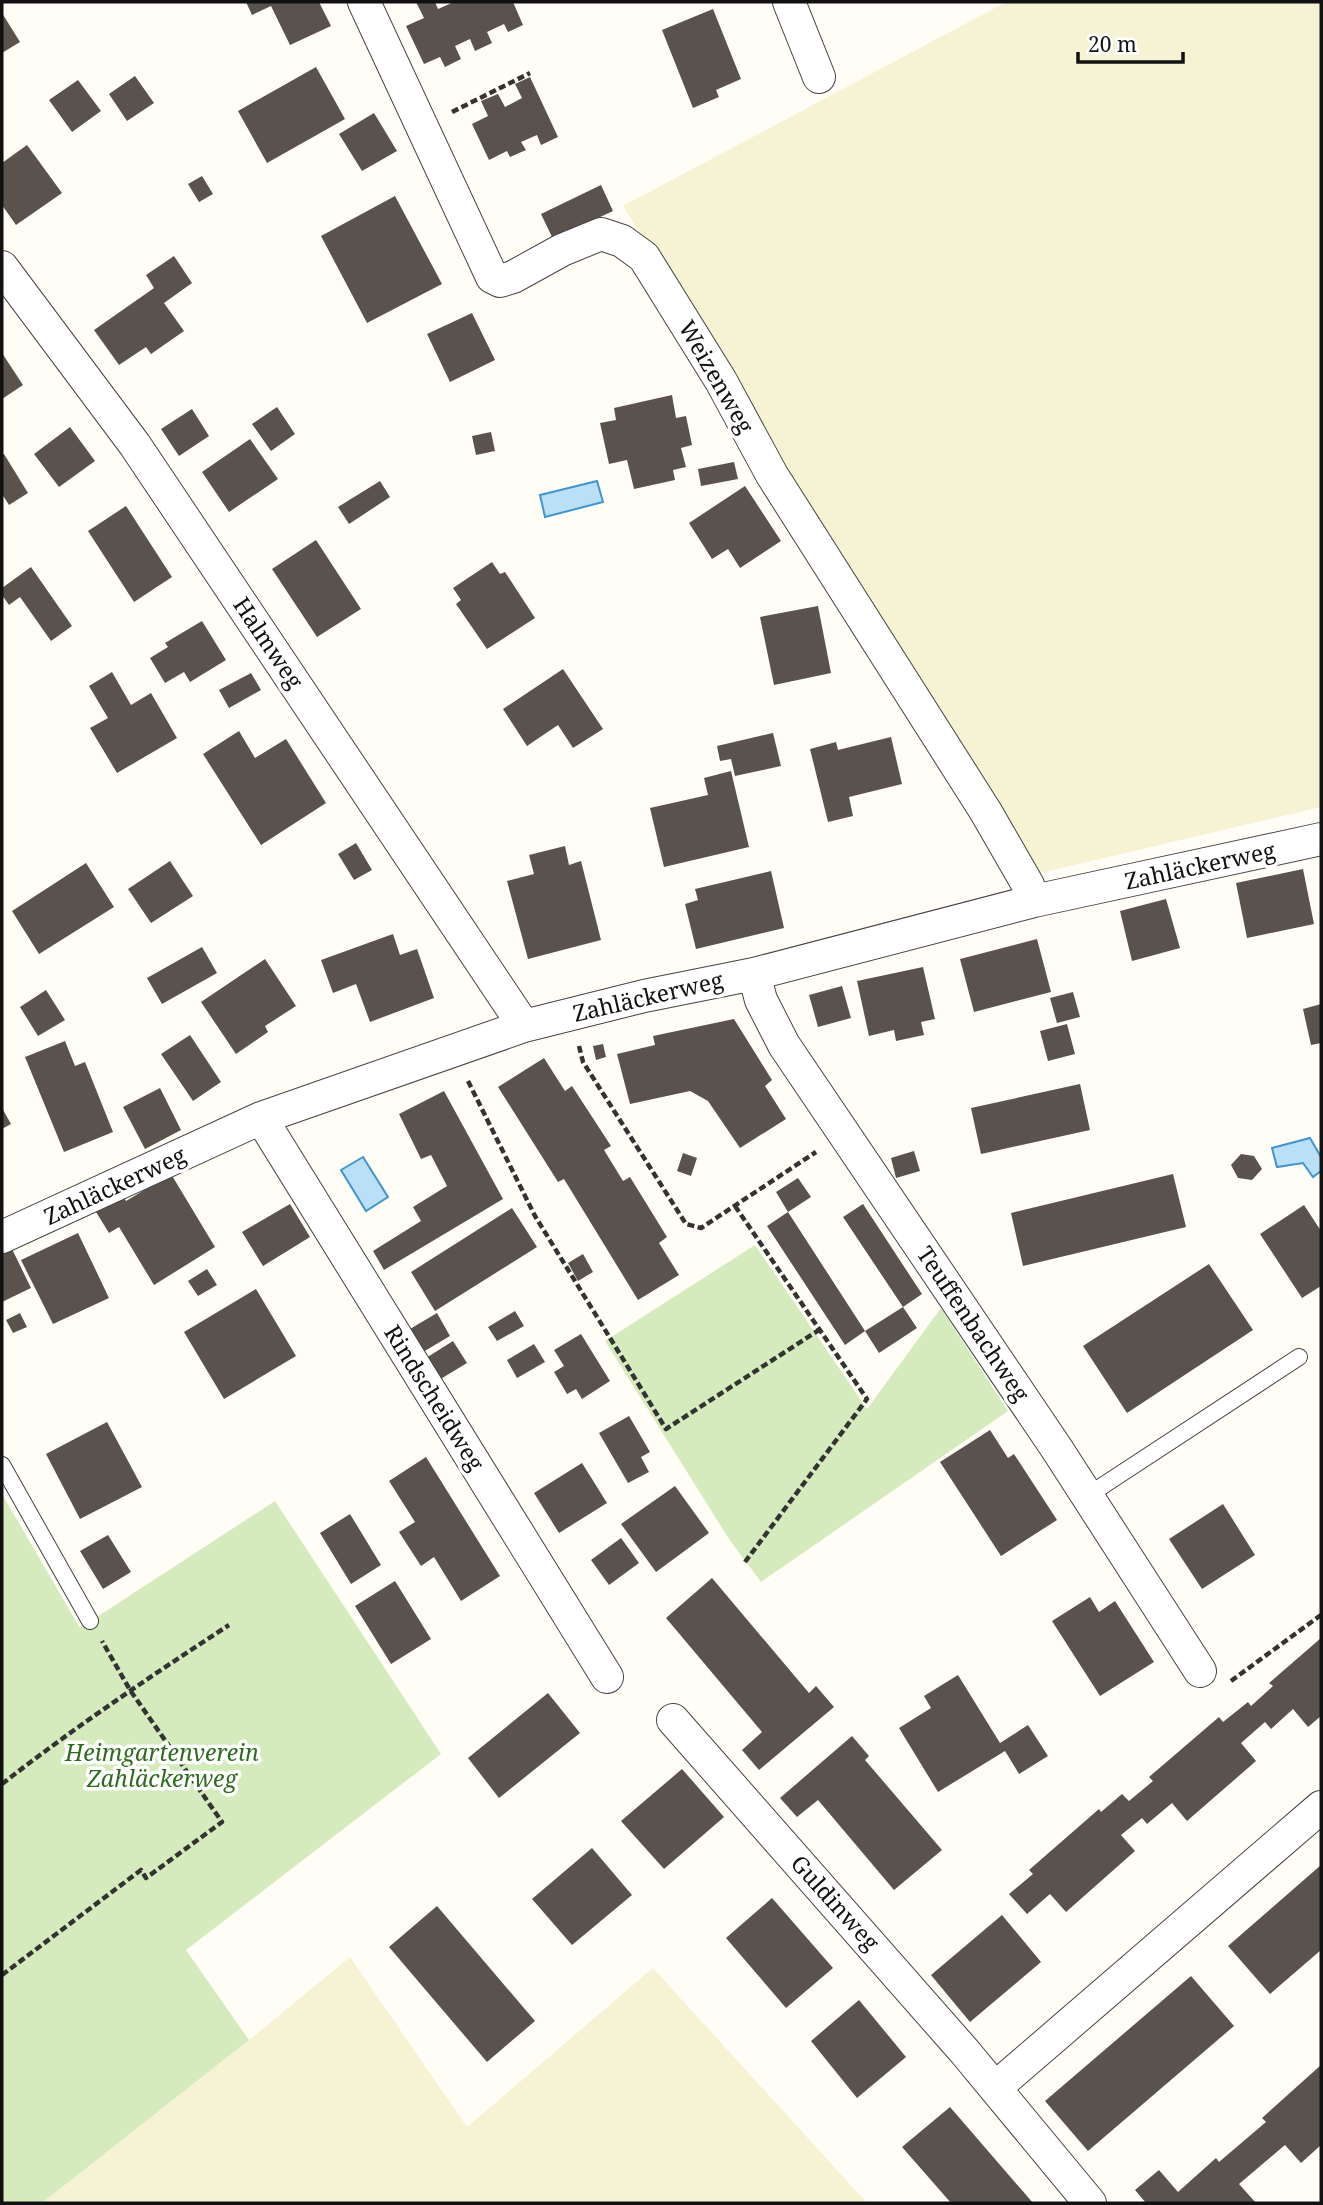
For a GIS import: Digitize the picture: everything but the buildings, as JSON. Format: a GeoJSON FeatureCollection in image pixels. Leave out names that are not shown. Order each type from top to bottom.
{"type":"FeatureCollection","features":[{"type":"Feature","properties":{"kind":"street","name":"Weizenweg"},"geometry":{"type":"LineString","coordinates":[[363,2],[492,277],[500,281],[513,277],[562,250],[601,234],[622,241],[644,257],[721,381],[772,475],[986,812],[1028,885],[1034,901]]}},
{"type":"Feature","properties":{"kind":"street"},"geometry":{"type":"LineString","coordinates":[[789,2],[820,76]]}},
{"type":"Feature","properties":{"kind":"street","name":"Halmweg"},"geometry":{"type":"LineString","coordinates":[[2,267],[135,445],[524,1026]]}},
{"type":"Feature","properties":{"kind":"street","name":"Zahläckerweg"},"geometry":{"type":"LineString","coordinates":[[2,1237],[261,1118],[524,1026],[644,996],[754,974],[1034,901],[1321,839]]}},
{"type":"Feature","properties":{"kind":"street","name":"Teuffenbachweg"},"geometry":{"type":"LineString","coordinates":[[754,974],[761,1000],[784,1045],[1087,1496],[1200,1671]]}},
{"type":"Feature","properties":{"kind":"street","name":"Rindscheidweg"},"geometry":{"type":"LineString","coordinates":[[261,1118],[607,1677]]}},
{"type":"Feature","properties":{"kind":"street","name":"Guldinweg"},"geometry":{"type":"LineString","coordinates":[[673,1720],[887,1961],[1090,2203]]}},
{"type":"Feature","properties":{"kind":"street"},"geometry":{"type":"LineString","coordinates":[[995,2088],[1321,1807]]}},
{"type":"Feature","properties":{"kind":"lane"},"geometry":{"type":"LineString","coordinates":[[1087,1496],[1299,1357]]}},
{"type":"Feature","properties":{"kind":"lane"},"geometry":{"type":"LineString","coordinates":[[2,1465],[90,1621]]}},
{"type":"Feature","properties":{"kind":"path"},"geometry":{"type":"LineString","coordinates":[[421,127],[530,74]]}},
{"type":"Feature","properties":{"kind":"path"},"geometry":{"type":"LineString","coordinates":[[570,1015],[583,1062],[686,1224],[701,1228],[844,1133]]}},
{"type":"Feature","properties":{"kind":"path"},"geometry":{"type":"LineString","coordinates":[[464,1072],[535,1216],[666,1429],[819,1330]]}},
{"type":"Feature","properties":{"kind":"path"},"geometry":{"type":"LineString","coordinates":[[734,1206],[867,1399],[745,1562]]}},
{"type":"Feature","properties":{"kind":"path"},"geometry":{"type":"LineString","coordinates":[[1200,1671],[1208,1679],[1221,1685],[1232,1681],[1321,1615]]}},
{"type":"Feature","properties":{"kind":"path"},"geometry":{"type":"LineString","coordinates":[[2,1975],[141,1870],[146,1878],[222,1822],[130,1690],[90,1621]]}},
{"type":"Feature","properties":{"kind":"path"},"geometry":{"type":"LineString","coordinates":[[2,1784],[130,1690],[229,1625]]}},
{"type":"Feature","properties":{"kind":"shaded area"},"geometry":{"type":"Polygon","coordinates":[[[1006,2],[1321,2],[1321,807],[1032,875],[623,206],[1006,2]]]}},
{"type":"Feature","properties":{"kind":"shaded area"},"geometry":{"type":"Polygon","coordinates":[[[350,1957],[467,2127],[653,1968],[867,2203],[42,2203],[350,1957]]]}},
{"type":"Feature","properties":{"kind":"green space"},"geometry":{"type":"Polygon","coordinates":[[[755,1245],[867,1409],[941,1308],[1008,1411],[761,1582],[729,1539],[605,1341],[755,1245]]]}},
{"type":"Feature","properties":{"kind":"green space","name":"Heimgartenverein Zahläckerweg"},"geometry":{"type":"Polygon","coordinates":[[[2,1494],[80,1628],[275,1501],[441,1754],[186,1950],[249,2040],[42,2203],[2,2203],[2,1494]]]}},
{"type":"Feature","properties":{"kind":"water"},"geometry":{"type":"Polygon","coordinates":[[[597,481],[603,502],[545,517],[540,495],[597,481]]]}},
{"type":"Feature","properties":{"kind":"water"},"geometry":{"type":"Polygon","coordinates":[[[1310,1138],[1321,1157],[1321,1171],[1313,1177],[1303,1163],[1277,1167],[1272,1148],[1310,1138]]]}},
{"type":"Feature","properties":{"kind":"water"},"geometry":{"type":"Polygon","coordinates":[[[363,1157],[388,1197],[366,1211],[341,1170],[363,1157]]]}}]}
